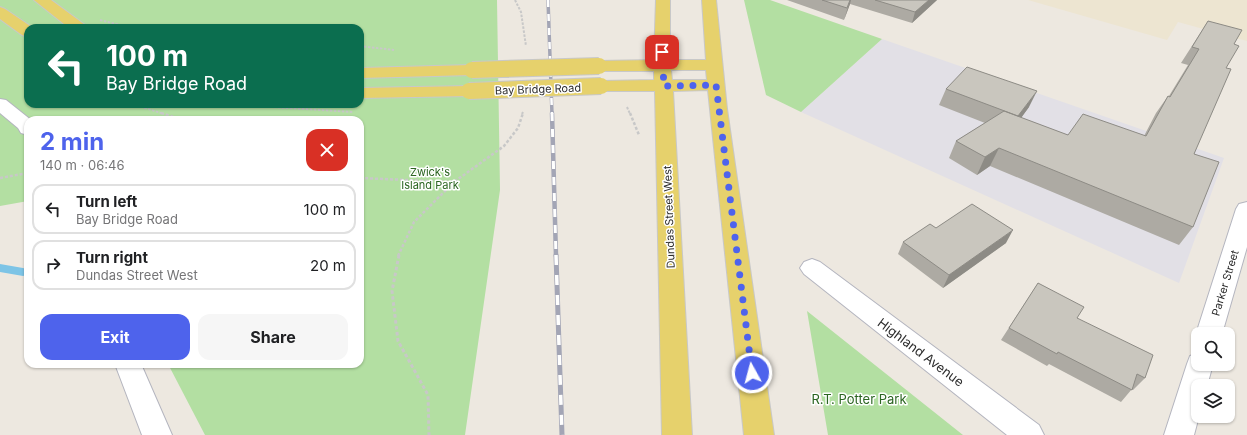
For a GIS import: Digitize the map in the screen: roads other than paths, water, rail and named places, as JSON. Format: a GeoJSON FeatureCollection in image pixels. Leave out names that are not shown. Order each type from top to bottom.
{"type":"FeatureCollection","features":[{"type":"Feature","properties":{"kind":"main road"},"geometry":{"type":"LineString","coordinates":[[41,0],[74,24]]}},
{"type":"Feature","properties":{"kind":"main road","name":"Dundas Street West"},"geometry":{"type":"LineString","coordinates":[[663,0],[663,75],[677,435]]}},
{"type":"Feature","properties":{"kind":"main road"},"geometry":{"type":"LineString","coordinates":[[709,0],[715,75],[759,435]]}},
{"type":"Feature","properties":{"kind":"main road"},"geometry":{"type":"LineString","coordinates":[[0,12],[24,29]]}},
{"type":"Feature","properties":{"kind":"main road","name":"Bay Bridge Road"},"geometry":{"type":"LineString","coordinates":[[364,73],[599,66],[663,75],[715,75]]}},
{"type":"Feature","properties":{"kind":"main road","name":"Bay Bridge Road"},"geometry":{"type":"LineString","coordinates":[[364,94],[601,86],[663,75]]}},
{"type":"Feature","properties":{"kind":"street"},"geometry":{"type":"LineString","coordinates":[[0,104],[24,124]]}},
{"type":"Feature","properties":{"kind":"street","name":"Parker Street"},"geometry":{"type":"LineString","coordinates":[[1211,327],[1247,209]]}},
{"type":"Feature","properties":{"kind":"street","name":"Highland Avenue"},"geometry":{"type":"LineString","coordinates":[[812,268],[1030,435]]}},
{"type":"Feature","properties":{"kind":"street"},"geometry":{"type":"LineString","coordinates":[[130,368],[157,435]]}},
{"type":"Feature","properties":{"kind":"street"},"geometry":{"type":"LineString","coordinates":[[1179,435],[1198,371]]}},
{"type":"Feature","properties":{"kind":"waterway"},"geometry":{"type":"LineString","coordinates":[[0,268],[23,272]]}},
{"type":"Feature","properties":{"kind":"railway"},"geometry":{"type":"LineString","coordinates":[[548,0],[552,114]]}},
{"type":"Feature","properties":{"kind":"railway"},"geometry":{"type":"LineString","coordinates":[[552,113],[556,256]]}},
{"type":"Feature","properties":{"kind":"railway"},"geometry":{"type":"LineString","coordinates":[[556,255],[562,435]]}},
{"type":"Feature","properties":{"kind":"park label","name":"Zwick's Island Park"},"geometry":{"type":"Point","coordinates":[430,178]}},
{"type":"Feature","properties":{"kind":"park label","name":"R.T. Potter Park"},"geometry":{"type":"Point","coordinates":[859,399]}}]}
